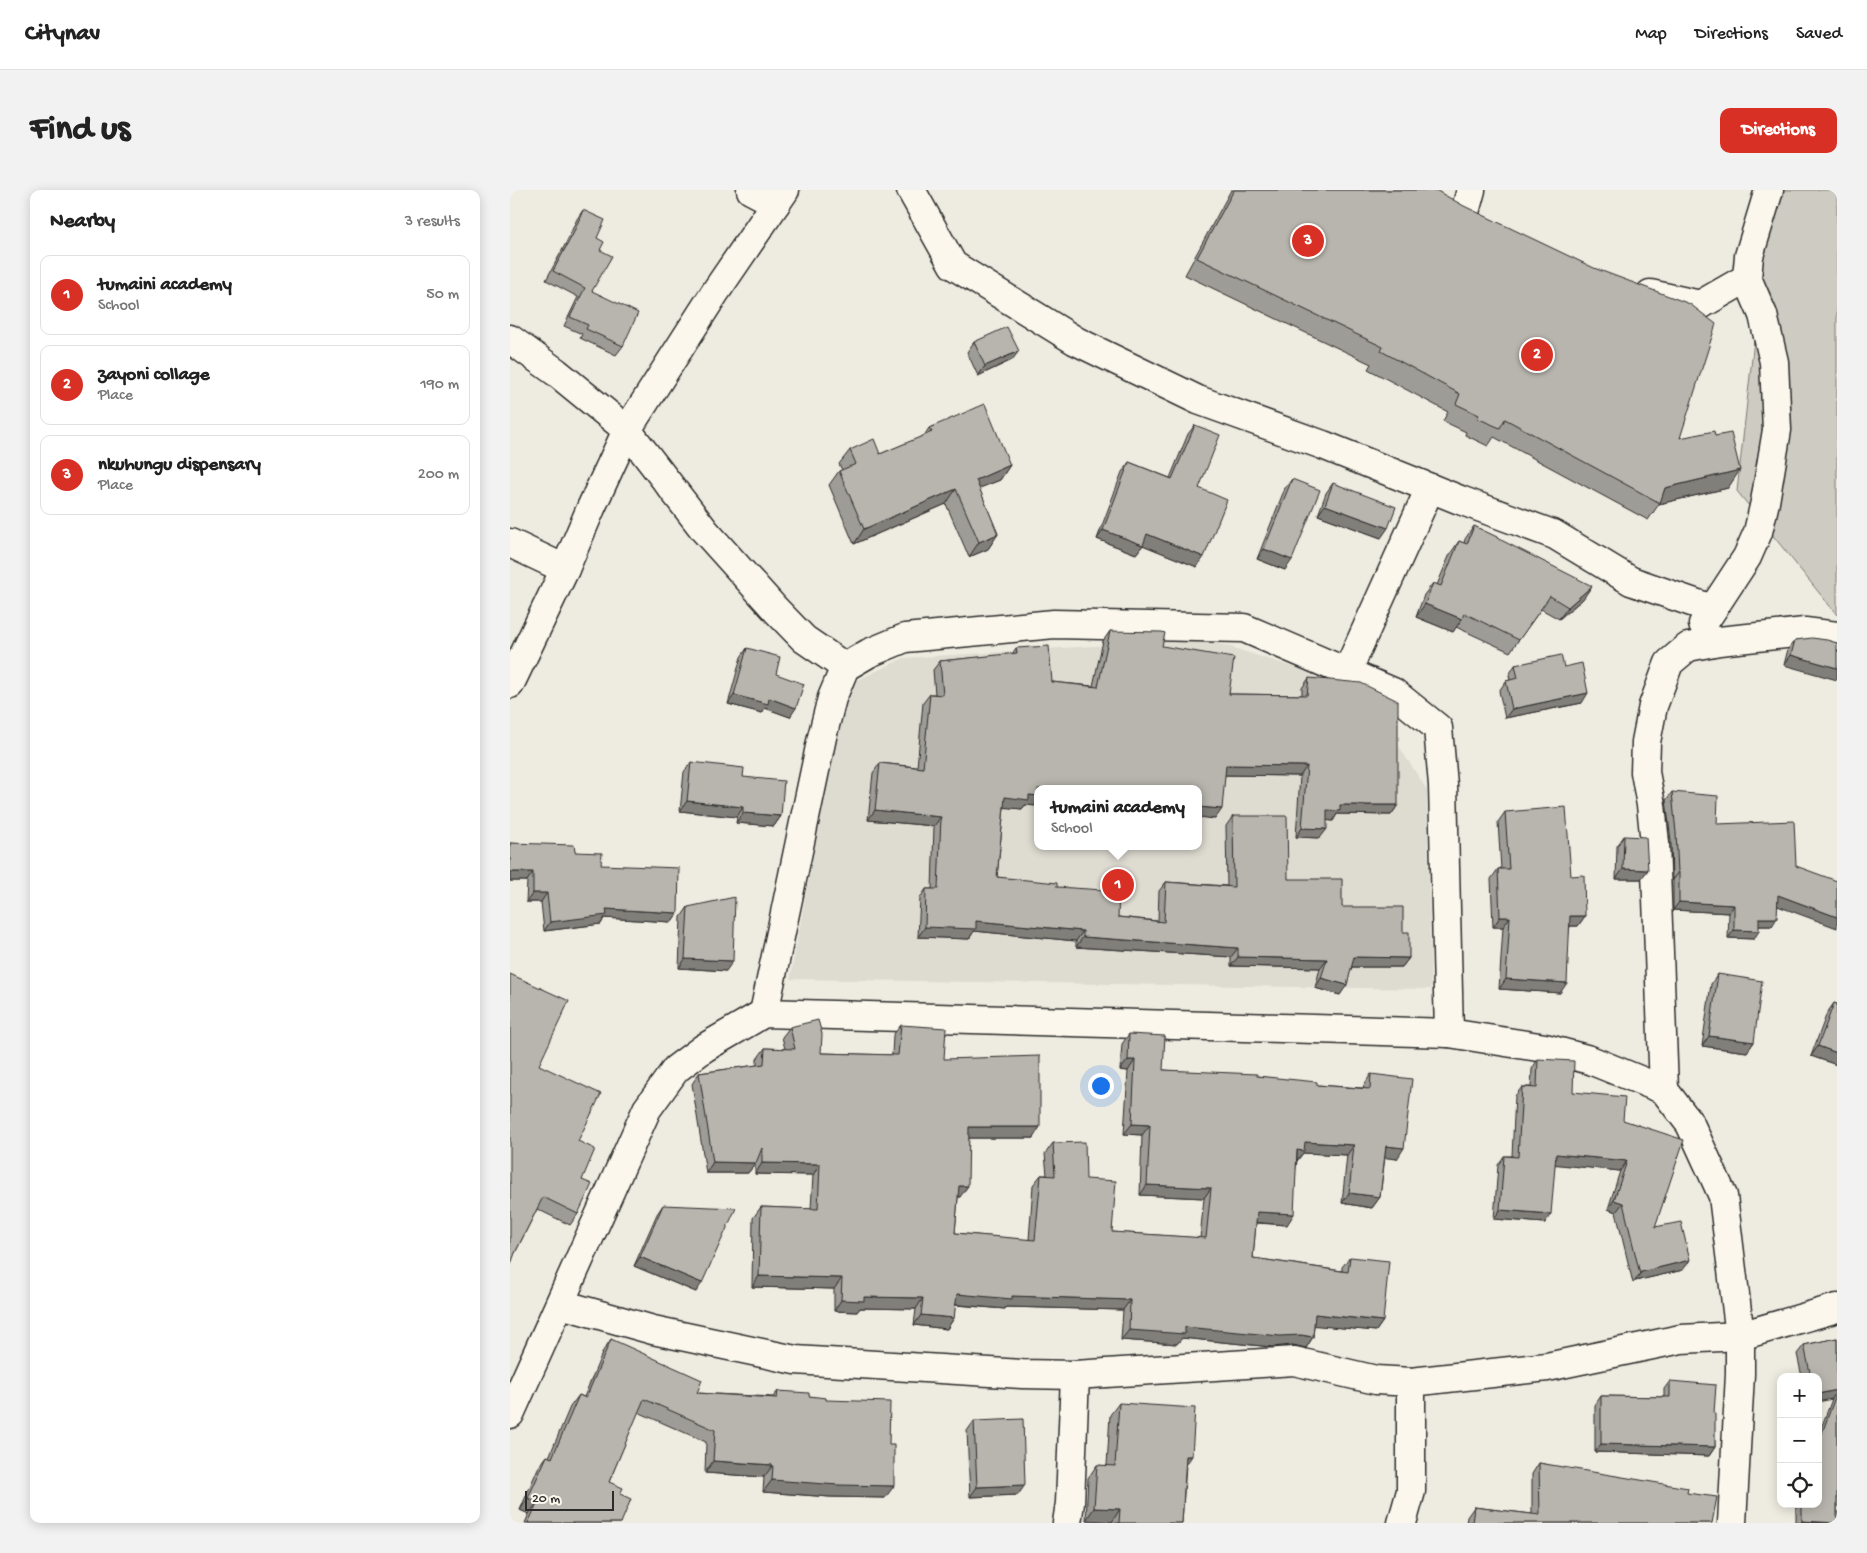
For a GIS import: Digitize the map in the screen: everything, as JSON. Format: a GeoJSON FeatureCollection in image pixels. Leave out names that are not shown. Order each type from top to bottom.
{"type":"FeatureCollection","features":[{"type":"Feature","properties":{"kind":"street"},"geometry":{"type":"LineString","coordinates":[[510,684],[565,569],[627,430],[716,291],[780,196],[751,190]]}},
{"type":"Feature","properties":{"kind":"street"},"geometry":{"type":"LineString","coordinates":[[912,190],[953,265],[1076,341],[1198,400],[1323,445],[1555,535],[1631,581],[1712,610]]}},
{"type":"Feature","properties":{"kind":"street"},"geometry":{"type":"LineString","coordinates":[[1664,1090],[1655,843],[1645,772],[1646,742],[1653,706],[1669,663],[1688,647],[1747,557],[1758,532],[1765,502],[1777,430],[1774,362],[1763,315],[1747,278],[1749,256],[1769,190]]}},
{"type":"Feature","properties":{"kind":"street"},"geometry":{"type":"LineString","coordinates":[[1459,201],[1491,225]]}},
{"type":"Feature","properties":{"kind":"street"},"geometry":{"type":"LineString","coordinates":[[1631,287],[1656,297],[1700,305],[1747,278]]}},
{"type":"Feature","properties":{"kind":"street"},"geometry":{"type":"LineString","coordinates":[[510,339],[556,372],[627,430],[705,531],[776,610],[804,639],[845,667]]}},
{"type":"Feature","properties":{"kind":"street"},"geometry":{"type":"LineString","coordinates":[[1347,672],[1430,488]]}},
{"type":"Feature","properties":{"kind":"street"},"geometry":{"type":"LineString","coordinates":[[510,543],[565,569]]}},
{"type":"Feature","properties":{"kind":"street"},"geometry":{"type":"LineString","coordinates":[[764,1013],[822,737],[832,698],[845,667],[869,653],[905,638],[1054,624],[1244,628],[1393,692],[1438,728],[1443,785],[1449,1033]]}},
{"type":"Feature","properties":{"kind":"street"},"geometry":{"type":"LineString","coordinates":[[1688,647],[1719,641],[1805,632],[1837,636]]}},
{"type":"Feature","properties":{"kind":"street"},"geometry":{"type":"LineString","coordinates":[[510,1414],[647,1109],[676,1069],[704,1048],[764,1013],[1449,1033],[1545,1048],[1590,1060],[1664,1090],[1690,1124],[1723,1196],[1740,1336],[1740,1374],[1732,1523]]}},
{"type":"Feature","properties":{"kind":"street"},"geometry":{"type":"LineString","coordinates":[[561,1304],[652,1330],[795,1360],[1022,1374],[1075,1375],[1294,1361],[1376,1380],[1411,1382],[1548,1367],[1681,1339],[1740,1336],[1837,1308]]}},
{"type":"Feature","properties":{"kind":"street"},"geometry":{"type":"LineString","coordinates":[[1067,1523],[1070,1503],[1075,1375]]}},
{"type":"Feature","properties":{"kind":"street"},"geometry":{"type":"LineString","coordinates":[[1402,1523],[1411,1491],[1411,1382]]}},
{"type":"Feature","properties":{"kind":"shaded area"},"geometry":{"type":"Polygon","coordinates":[[[1771,190],[1837,190],[1837,615],[1737,491],[1771,190]]]}},
{"type":"Feature","properties":{"kind":"shaded area"},"geometry":{"type":"Polygon","coordinates":[[[1205,639],[1362,689],[1427,790],[1431,989],[790,979],[845,686],[904,658],[1205,639]]]}},
{"type":"Feature","properties":{"kind":"building"},"geometry":{"type":"Polygon","coordinates":[[[1234,190],[1436,190],[1464,206],[1594,268],[1690,304],[1716,324],[1680,438],[1714,431],[1715,436],[1731,433],[1740,470],[1665,488],[1660,503],[1505,419],[1500,428],[1477,418],[1479,415],[1456,404],[1460,394],[1381,351],[1383,347],[1197,258],[1234,190]]]}},
{"type":"Feature","properties":{"kind":"building"},"geometry":{"type":"Polygon","coordinates":[[[583,210],[605,220],[597,238],[604,242],[600,250],[612,256],[592,291],[638,313],[623,346],[586,329],[588,325],[570,317],[585,288],[553,271],[573,234],[583,210]]]}},
{"type":"Feature","properties":{"kind":"building"},"geometry":{"type":"Polygon","coordinates":[[[1007,327],[1019,351],[985,366],[974,342],[1007,327]]]}},
{"type":"Feature","properties":{"kind":"building"},"geometry":{"type":"Polygon","coordinates":[[[985,404],[1010,465],[976,480],[998,534],[979,542],[956,489],[864,529],[839,471],[856,464],[850,450],[874,439],[880,454],[932,432],[929,428],[985,404]]]}},
{"type":"Feature","properties":{"kind":"building"},"geometry":{"type":"Polygon","coordinates":[[[1195,425],[1220,435],[1199,488],[1227,500],[1204,557],[1147,534],[1143,545],[1103,530],[1129,462],[1172,479],[1195,425]]]}},
{"type":"Feature","properties":{"kind":"building"},"geometry":{"type":"Polygon","coordinates":[[[1292,479],[1320,490],[1292,560],[1264,549],[1292,479]]]}},
{"type":"Feature","properties":{"kind":"building"},"geometry":{"type":"Polygon","coordinates":[[[1333,483],[1396,507],[1388,528],[1325,505],[1333,483]]]}},
{"type":"Feature","properties":{"kind":"building"},"geometry":{"type":"Polygon","coordinates":[[[1474,526],[1592,586],[1568,607],[1550,596],[1519,640],[1464,613],[1462,619],[1425,604],[1433,583],[1441,586],[1459,541],[1467,544],[1474,526]]]}},
{"type":"Feature","properties":{"kind":"building"},"geometry":{"type":"Polygon","coordinates":[[[1110,631],[1162,632],[1165,633],[1162,646],[1234,658],[1229,694],[1307,695],[1309,678],[1361,683],[1398,701],[1398,805],[1340,805],[1340,811],[1327,810],[1327,829],[1302,828],[1307,766],[1226,765],[1222,809],[1202,807],[1202,785],[1034,785],[1034,796],[1029,795],[1029,800],[1005,797],[997,877],[1057,883],[1057,887],[1119,891],[1118,917],[1164,922],[1166,882],[1234,887],[1233,816],[1287,816],[1288,879],[1342,879],[1342,907],[1403,907],[1403,932],[1409,932],[1409,958],[1354,957],[1347,985],[1321,978],[1327,959],[1238,957],[1238,948],[1083,937],[1083,931],[976,921],[976,929],[925,927],[926,889],[938,889],[941,817],[875,810],[880,763],[923,768],[930,694],[943,695],[940,661],[1017,653],[1016,648],[1049,646],[1052,682],[1098,687],[1110,631]]]}},
{"type":"Feature","properties":{"kind":"building"},"geometry":{"type":"Polygon","coordinates":[[[1812,638],[1837,643],[1837,668],[1791,655],[1795,640],[1812,638]]]}},
{"type":"Feature","properties":{"kind":"building"},"geometry":{"type":"Polygon","coordinates":[[[747,648],[780,657],[776,674],[804,684],[796,708],[769,698],[768,704],[734,695],[747,648]]]}},
{"type":"Feature","properties":{"kind":"building"},"geometry":{"type":"Polygon","coordinates":[[[1561,655],[1564,667],[1582,663],[1588,693],[1512,709],[1506,681],[1518,678],[1515,665],[1561,655]]]}},
{"type":"Feature","properties":{"kind":"building"},"geometry":{"type":"Polygon","coordinates":[[[691,762],[744,768],[743,777],[784,781],[781,816],[743,813],[743,807],[687,801],[691,762]]]}},
{"type":"Feature","properties":{"kind":"building"},"geometry":{"type":"Polygon","coordinates":[[[1672,792],[1718,796],[1717,824],[1794,821],[1796,866],[1837,881],[1837,917],[1778,895],[1777,918],[1759,918],[1759,931],[1734,930],[1734,905],[1679,902],[1679,872],[1672,792]]]}},
{"type":"Feature","properties":{"kind":"building"},"geometry":{"type":"Polygon","coordinates":[[[1566,807],[1571,876],[1584,875],[1585,916],[1570,916],[1567,983],[1506,979],[1510,917],[1500,917],[1498,869],[1509,869],[1505,812],[1566,807]]]}},
{"type":"Feature","properties":{"kind":"building"},"geometry":{"type":"Polygon","coordinates":[[[1624,836],[1646,837],[1648,870],[1623,869],[1624,836]]]}},
{"type":"Feature","properties":{"kind":"building"},"geometry":{"type":"Polygon","coordinates":[[[510,843],[574,845],[575,852],[602,853],[601,865],[679,868],[678,913],[606,909],[607,915],[550,922],[547,893],[533,893],[533,872],[510,872],[510,843]]]}},
{"type":"Feature","properties":{"kind":"building"},"geometry":{"type":"Polygon","coordinates":[[[735,897],[733,961],[685,959],[688,907],[735,897]]]}},
{"type":"Feature","properties":{"kind":"building"},"geometry":{"type":"Polygon","coordinates":[[[510,974],[569,1001],[539,1065],[601,1094],[578,1141],[595,1149],[582,1180],[592,1184],[578,1214],[543,1197],[510,1267],[510,974]]]}},
{"type":"Feature","properties":{"kind":"building"},"geometry":{"type":"Polygon","coordinates":[[[1718,974],[1762,981],[1754,1042],[1709,1036],[1718,974]]]}},
{"type":"Feature","properties":{"kind":"building"},"geometry":{"type":"Polygon","coordinates":[[[1834,1003],[1837,1004],[1837,1053],[1818,1046],[1834,1003]]]}},
{"type":"Feature","properties":{"kind":"building"},"geometry":{"type":"Polygon","coordinates":[[[818,1020],[822,1034],[821,1053],[898,1055],[901,1025],[946,1028],[944,1059],[1040,1056],[1040,1127],[969,1127],[968,1186],[959,1186],[955,1233],[1035,1240],[1041,1175],[1055,1176],[1053,1143],[1085,1142],[1086,1179],[1116,1181],[1112,1232],[1206,1238],[1211,1188],[1147,1185],[1150,1125],[1132,1124],[1135,1060],[1128,1060],[1129,1034],[1165,1036],[1163,1070],[1257,1074],[1257,1076],[1317,1082],[1317,1085],[1370,1089],[1371,1074],[1412,1079],[1404,1148],[1386,1146],[1380,1197],[1349,1193],[1354,1145],[1305,1142],[1304,1151],[1297,1150],[1294,1214],[1257,1212],[1253,1258],[1348,1272],[1350,1257],[1389,1261],[1383,1321],[1315,1314],[1313,1337],[1301,1335],[1280,1336],[1185,1327],[1185,1334],[1129,1330],[1130,1300],[1012,1296],[1012,1299],[957,1294],[954,1318],[921,1315],[923,1298],[864,1297],[864,1301],[841,1300],[842,1278],[759,1276],[761,1207],[818,1209],[820,1164],[762,1163],[762,1148],[756,1163],[713,1162],[699,1073],[764,1064],[765,1048],[795,1049],[790,1027],[818,1020]]]}},
{"type":"Feature","properties":{"kind":"building"},"geometry":{"type":"Polygon","coordinates":[[[1538,1059],[1574,1061],[1573,1092],[1625,1097],[1623,1120],[1684,1140],[1655,1227],[1681,1222],[1690,1260],[1641,1272],[1640,1274],[1623,1203],[1614,1200],[1627,1161],[1556,1154],[1551,1214],[1500,1210],[1504,1156],[1518,1157],[1522,1087],[1537,1088],[1538,1059]]]}},
{"type":"Feature","properties":{"kind":"building"},"geometry":{"type":"Polygon","coordinates":[[[663,1205],[736,1208],[702,1283],[640,1257],[663,1205]]]}},
{"type":"Feature","properties":{"kind":"building"},"geometry":{"type":"Polygon","coordinates":[[[1837,1338],[1837,1390],[1822,1393],[1822,1373],[1810,1373],[1804,1345],[1837,1338]]]}},
{"type":"Feature","properties":{"kind":"building"},"geometry":{"type":"Polygon","coordinates":[[[611,1339],[702,1380],[697,1393],[777,1398],[778,1391],[809,1393],[809,1396],[826,1398],[826,1400],[890,1402],[889,1445],[894,1445],[894,1486],[838,1485],[772,1480],[773,1465],[713,1461],[715,1430],[644,1399],[609,1482],[623,1488],[620,1494],[631,1499],[621,1523],[528,1523],[538,1502],[528,1498],[547,1456],[552,1458],[579,1395],[586,1398],[611,1339]]]}},
{"type":"Feature","properties":{"kind":"building"},"geometry":{"type":"Polygon","coordinates":[[[1670,1381],[1716,1385],[1714,1413],[1715,1447],[1601,1444],[1601,1396],[1670,1397],[1670,1381]]]}},
{"type":"Feature","properties":{"kind":"building"},"geometry":{"type":"Polygon","coordinates":[[[1837,1392],[1837,1523],[1802,1521],[1802,1508],[1822,1508],[1822,1433],[1837,1392]]]}},
{"type":"Feature","properties":{"kind":"building"},"geometry":{"type":"Polygon","coordinates":[[[1119,1403],[1195,1408],[1192,1456],[1186,1456],[1182,1523],[1119,1523],[1120,1509],[1094,1508],[1097,1465],[1115,1466],[1119,1403]]]}},
{"type":"Feature","properties":{"kind":"building"},"geometry":{"type":"Polygon","coordinates":[[[1023,1419],[1025,1485],[977,1487],[974,1421],[1023,1419]]]}},
{"type":"Feature","properties":{"kind":"building"},"geometry":{"type":"Polygon","coordinates":[[[1539,1463],[1688,1488],[1687,1493],[1717,1497],[1712,1523],[1472,1523],[1474,1507],[1540,1515],[1539,1463]]]}},
{"type":"Feature","properties":{"kind":"place","name":"nkuhungu dispensary"},"geometry":{"type":"Point","coordinates":[1308,241]}},
{"type":"Feature","properties":{"kind":"place","name":"zayoni collage"},"geometry":{"type":"Point","coordinates":[1537,355]}},
{"type":"Feature","properties":{"kind":"place","name":"tumaini academy"},"geometry":{"type":"Point","coordinates":[1118,885]}}]}
